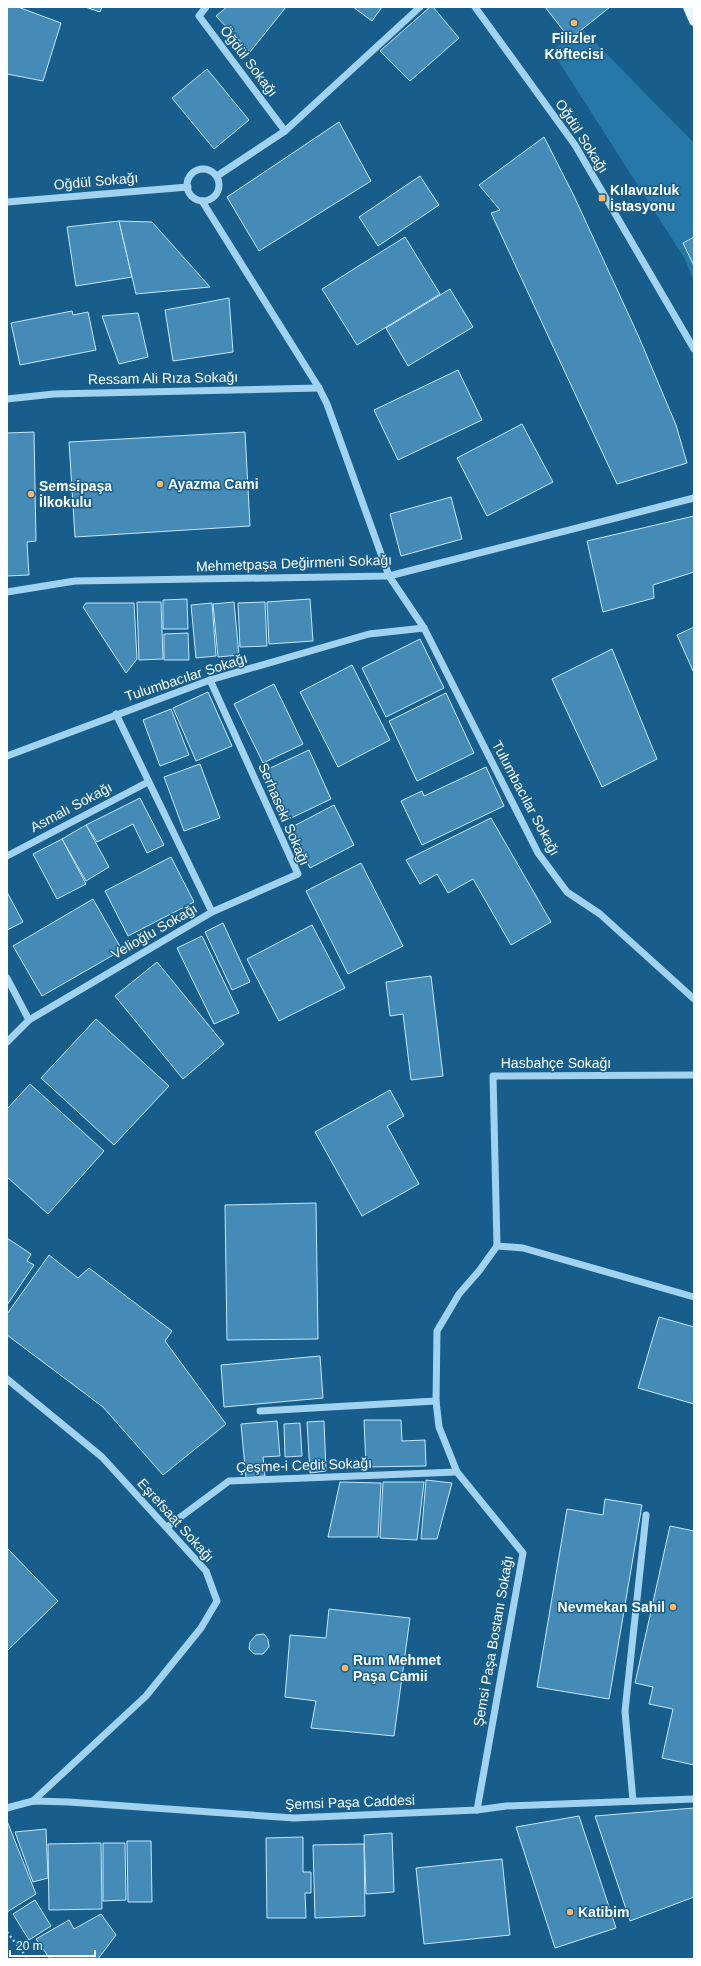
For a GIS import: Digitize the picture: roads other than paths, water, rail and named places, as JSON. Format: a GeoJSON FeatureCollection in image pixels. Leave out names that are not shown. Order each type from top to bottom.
{"type":"FeatureCollection","features":[{"type":"Feature","properties":{"kind":"main road"},"geometry":{"type":"LineString","coordinates":[[688,7],[694,21]]}},
{"type":"Feature","properties":{"kind":"street","name":"Öğdül Sokağı"},"geometry":{"type":"LineString","coordinates":[[206,7],[199,16],[285,131]]}},
{"type":"Feature","properties":{"kind":"street"},"geometry":{"type":"LineString","coordinates":[[217,176],[285,131],[420,7]]}},
{"type":"Feature","properties":{"kind":"street","name":"Oğdül Sokağı"},"geometry":{"type":"LineString","coordinates":[[475,7],[575,145],[694,348]]}},
{"type":"Feature","properties":{"kind":"street"},"geometry":{"type":"LineString","coordinates":[[198,170],[208,170],[217,176],[219,181],[218,191],[212,199],[202,201],[192,197],[188,187],[190,177],[198,170]]}},
{"type":"Feature","properties":{"kind":"street","name":"Oğdül Sokağı"},"geometry":{"type":"LineString","coordinates":[[7,202],[188,187]]}},
{"type":"Feature","properties":{"kind":"street"},"geometry":{"type":"LineString","coordinates":[[202,201],[319,388],[327,404],[389,576]]}},
{"type":"Feature","properties":{"kind":"street","name":"Ressam Ali Rıza Sokağı"},"geometry":{"type":"LineString","coordinates":[[7,399],[54,394],[319,388]]}},
{"type":"Feature","properties":{"kind":"street","name":"Mehmetpaşa Değirmeni Sokağı"},"geometry":{"type":"LineString","coordinates":[[7,592],[75,581],[389,576],[694,498]]}},
{"type":"Feature","properties":{"kind":"street","name":"Tulumbacılar Sokağı"},"geometry":{"type":"LineString","coordinates":[[389,576],[424,628],[538,853],[567,892],[600,914],[694,999]]}},
{"type":"Feature","properties":{"kind":"street","name":"Tulumbacılar Sokağı"},"geometry":{"type":"LineString","coordinates":[[7,756],[210,680],[369,634],[424,628]]}},
{"type":"Feature","properties":{"kind":"street","name":"Serhaseki Sokağı"},"geometry":{"type":"LineString","coordinates":[[210,680],[298,874],[212,912]]}},
{"type":"Feature","properties":{"kind":"street","name":"Velioğlu Sokağı"},"geometry":{"type":"LineString","coordinates":[[7,1042],[29,1020],[212,912],[116,714]]}},
{"type":"Feature","properties":{"kind":"street","name":"Asmalı Sokağı"},"geometry":{"type":"LineString","coordinates":[[7,856],[148,782]]}},
{"type":"Feature","properties":{"kind":"street"},"geometry":{"type":"LineString","coordinates":[[7,978],[29,1020]]}},
{"type":"Feature","properties":{"kind":"street","name":"Hasbahçe Sokağı"},"geometry":{"type":"LineString","coordinates":[[497,1246],[493,1076],[694,1075]]}},
{"type":"Feature","properties":{"kind":"street"},"geometry":{"type":"LineString","coordinates":[[497,1246],[523,1248],[694,1297]]}},
{"type":"Feature","properties":{"kind":"street","name":"Şemsi Paşa Bostanı Sokağı"},"geometry":{"type":"LineString","coordinates":[[477,1810],[523,1553],[458,1472],[439,1427],[436,1401],[437,1331],[459,1294],[479,1271],[497,1246]]}},
{"type":"Feature","properties":{"kind":"street","name":"Eşrefsaat Sokağı"},"geometry":{"type":"LineString","coordinates":[[7,1379],[102,1457],[206,1571],[217,1601],[201,1628],[146,1696],[33,1802]]}},
{"type":"Feature","properties":{"kind":"street"},"geometry":{"type":"LineString","coordinates":[[260,1411],[436,1401]]}},
{"type":"Feature","properties":{"kind":"street","name":"Çeşme-i Cedit Sokağı"},"geometry":{"type":"LineString","coordinates":[[167,1527],[229,1480],[458,1472]]}},
{"type":"Feature","properties":{"kind":"street"},"geometry":{"type":"LineString","coordinates":[[633,1801],[625,1710],[646,1515]]}},
{"type":"Feature","properties":{"kind":"street","name":"Şemsi Paşa Caddesi"},"geometry":{"type":"LineString","coordinates":[[7,1808],[33,1802],[69,1802],[294,1818],[477,1810],[506,1806],[694,1799]]}},
{"type":"Feature","properties":{"kind":"place","name":"Filizler Köftecisi"},"geometry":{"type":"Point","coordinates":[574,23]}},
{"type":"Feature","properties":{"kind":"place","name":"Kılavuzluk İstasyonu"},"geometry":{"type":"Point","coordinates":[602,198]}},
{"type":"Feature","properties":{"kind":"place","name":"Ayazma Cami"},"geometry":{"type":"Point","coordinates":[160,484]}},
{"type":"Feature","properties":{"kind":"place","name":"Semsipaşa İlkokulu"},"geometry":{"type":"Point","coordinates":[31,494]}},
{"type":"Feature","properties":{"kind":"place","name":"Nevmekan Sahil"},"geometry":{"type":"Point","coordinates":[673,1607]}},
{"type":"Feature","properties":{"kind":"place","name":"Rum Mehmet Paşa Camii"},"geometry":{"type":"Point","coordinates":[345,1668]}},
{"type":"Feature","properties":{"kind":"place","name":"Katibim"},"geometry":{"type":"Point","coordinates":[570,1912]}}]}
